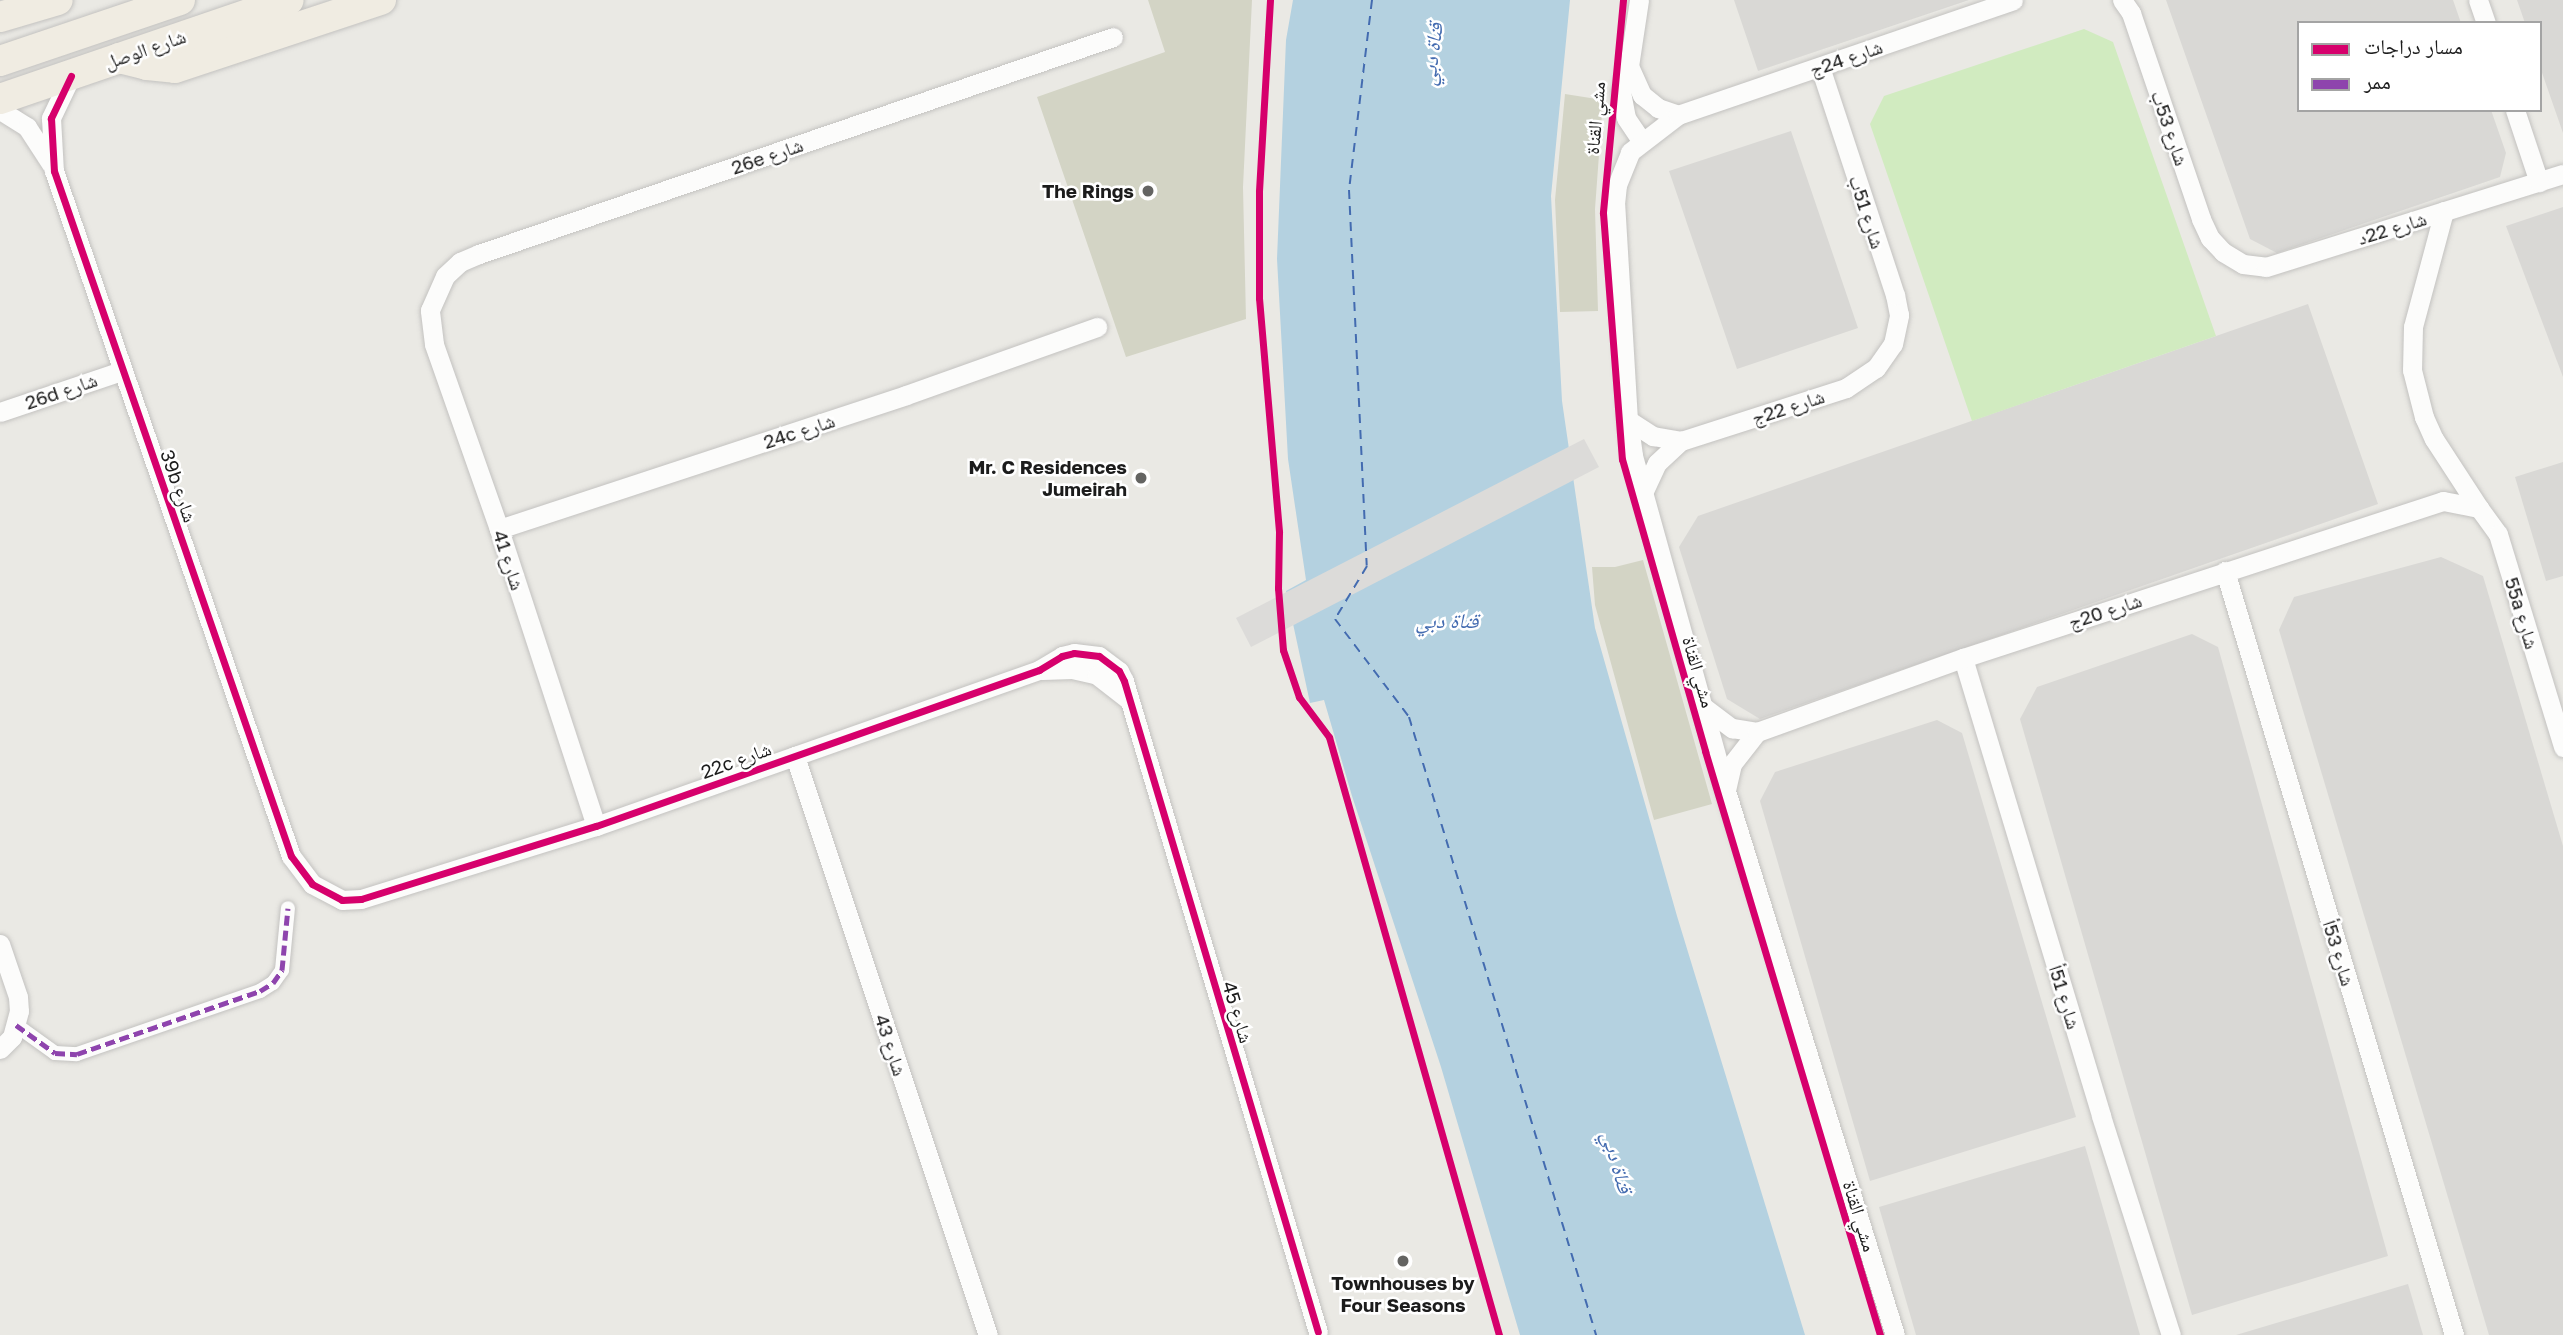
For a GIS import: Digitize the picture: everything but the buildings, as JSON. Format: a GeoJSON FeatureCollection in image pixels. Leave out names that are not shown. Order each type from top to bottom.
{"type":"FeatureCollection","features":[{"type":"Feature","properties":{"kind":"main road"},"geometry":{"type":"LineString","coordinates":[[10,11],[58,0]]}},
{"type":"Feature","properties":{"kind":"main road","name":"شارع الوصل"},"geometry":{"type":"LineString","coordinates":[[0,61],[180,0]]}},
{"type":"Feature","properties":{"kind":"main road","name":"شارع الوصل"},"geometry":{"type":"LineString","coordinates":[[0,99],[289,0]]}},
{"type":"Feature","properties":{"kind":"main road"},"geometry":{"type":"LineString","coordinates":[[119,58],[161,68],[182,66],[381,0]]}},
{"type":"Feature","properties":{"kind":"street"},"geometry":{"type":"LineString","coordinates":[[1639,0],[1629,66],[1623,79],[1622,105],[1632,130],[1641,140],[1630,152],[1624,166],[1615,204],[1628,420],[1643,493],[1726,791],[1895,1335]]}},
{"type":"Feature","properties":{"kind":"street","name":"شارع 24ج"},"geometry":{"type":"LineString","coordinates":[[1641,140],[1678,115],[2013,0]]}},
{"type":"Feature","properties":{"kind":"street","name":"شارع 53ب"},"geometry":{"type":"LineString","coordinates":[[2122,0],[2131,13],[2201,219],[2210,238],[2222,252]]}},
{"type":"Feature","properties":{"kind":"street"},"geometry":{"type":"LineString","coordinates":[[2478,0],[2485,21]]}},
{"type":"Feature","properties":{"kind":"street","name":"26e شارع"},"geometry":{"type":"LineString","coordinates":[[435,294],[445,276],[460,262],[479,254],[1113,37]]}},
{"type":"Feature","properties":{"kind":"street"},"geometry":{"type":"LineString","coordinates":[[1629,66],[1642,94],[1658,108],[1678,115]]}},
{"type":"Feature","properties":{"kind":"street","name":"شارع 51ب"},"geometry":{"type":"LineString","coordinates":[[1820,66],[1895,295],[1899,315],[1897,330],[1886,358]]}},
{"type":"Feature","properties":{"kind":"street","name":"39b شارع"},"geometry":{"type":"LineString","coordinates":[[54,171],[51,118],[71,76]]}},
{"type":"Feature","properties":{"kind":"street","name":"39b شارع"},"geometry":{"type":"LineString","coordinates":[[0,110],[27,127],[54,171],[291,856],[306,877],[326,894]]}},
{"type":"Feature","properties":{"kind":"street"},"geometry":{"type":"LineString","coordinates":[[2516,112],[2539,182]]}},
{"type":"Feature","properties":{"kind":"street","name":"شارع 22د"},"geometry":{"type":"LineString","coordinates":[[2222,252],[2244,264],[2266,267],[2563,174]]}},
{"type":"Feature","properties":{"kind":"street","name":"55a شارع"},"geometry":{"type":"LineString","coordinates":[[2444,211],[2413,327],[2412,370],[2424,417],[2434,439],[2498,534],[2563,747]]}},
{"type":"Feature","properties":{"kind":"street","name":"شارع 41"},"geometry":{"type":"LineString","coordinates":[[435,294],[430,310],[433,344],[499,529],[596,826]]}},
{"type":"Feature","properties":{"kind":"street","name":"24c شارع"},"geometry":{"type":"LineString","coordinates":[[499,529],[906,395],[1097,327]]}},
{"type":"Feature","properties":{"kind":"street","name":"شارع 22ج"},"geometry":{"type":"LineString","coordinates":[[1643,493],[1657,463],[1681,441],[1846,388],[1865,378],[1886,358]]}},
{"type":"Feature","properties":{"kind":"street","name":"26d شارع"},"geometry":{"type":"LineString","coordinates":[[0,412],[121,371]]}},
{"type":"Feature","properties":{"kind":"street"},"geometry":{"type":"LineString","coordinates":[[1628,420],[1653,436],[1681,441]]}},
{"type":"Feature","properties":{"kind":"street","name":"شارع 20ج"},"geometry":{"type":"LineString","coordinates":[[1757,732],[1963,658],[2431,502],[2455,502],[2479,508]]}},
{"type":"Feature","properties":{"kind":"street","name":"شارع 53أ"},"geometry":{"type":"LineString","coordinates":[[2225,571],[2454,1335]]}},
{"type":"Feature","properties":{"kind":"street","name":"شارع 51أ"},"geometry":{"type":"LineString","coordinates":[[1963,658],[2101,1116],[2171,1335]]}},
{"type":"Feature","properties":{"kind":"street","name":"22c شارع"},"geometry":{"type":"LineString","coordinates":[[326,894],[342,900],[361,899],[596,826],[1038,670],[1072,669],[1097,675],[1129,700]]}},
{"type":"Feature","properties":{"kind":"street","name":"شارع 45"},"geometry":{"type":"LineString","coordinates":[[1129,700],[1318,1332]]}},
{"type":"Feature","properties":{"kind":"street"},"geometry":{"type":"LineString","coordinates":[[1701,705],[1732,728],[1757,732],[1732,764],[1726,791]]}},
{"type":"Feature","properties":{"kind":"street","name":"شارع 43"},"geometry":{"type":"LineString","coordinates":[[795,756],[988,1335]]}},
{"type":"Feature","properties":{"kind":"street"},"geometry":{"type":"LineString","coordinates":[[16,1025],[55,1053],[77,1054],[260,991],[273,983],[282,970],[288,908]]}},
{"type":"Feature","properties":{"kind":"street"},"geometry":{"type":"LineString","coordinates":[[0,944],[18,997],[16,1025],[12,1037],[0,1049]]}},
{"type":"Feature","properties":{"kind":"shaded area","name":"The Rings"},"geometry":{"type":"Polygon","coordinates":[[[1148,0],[1252,0],[1243,187],[1246,319],[1126,357],[1037,97],[1165,52],[1148,0]]]}},
{"type":"Feature","properties":{"kind":"shaded area"},"geometry":{"type":"Polygon","coordinates":[[[1734,0],[1969,0],[1758,71],[1734,0]]]}},
{"type":"Feature","properties":{"kind":"shaded area"},"geometry":{"type":"Polygon","coordinates":[[[2166,0],[2453,0],[2460,21],[2297,21],[2297,112],[2492,112],[2506,153],[2500,177],[2277,253],[2250,239],[2166,0]]]}},
{"type":"Feature","properties":{"kind":"shaded area"},"geometry":{"type":"Polygon","coordinates":[[[2517,0],[2563,0],[2563,133],[2542,73],[2542,21],[2524,21],[2517,0]]]}},
{"type":"Feature","properties":{"kind":"shaded area"},"geometry":{"type":"Polygon","coordinates":[[[1565,94],[1603,100],[1595,209],[1598,311],[1560,312],[1555,200],[1565,94]]]}},
{"type":"Feature","properties":{"kind":"shaded area"},"geometry":{"type":"Polygon","coordinates":[[[1791,131],[1858,328],[1737,369],[1669,171],[1791,131]]]}},
{"type":"Feature","properties":{"kind":"shaded area"},"geometry":{"type":"Polygon","coordinates":[[[2563,207],[2563,377],[2506,226],[2563,207]]]}},
{"type":"Feature","properties":{"kind":"shaded area"},"geometry":{"type":"Polygon","coordinates":[[[2308,304],[2378,504],[1760,719],[1727,699],[1679,547],[1698,516],[2308,304]]]}},
{"type":"Feature","properties":{"kind":"shaded area"},"geometry":{"type":"Polygon","coordinates":[[[2563,462],[2563,576],[2546,581],[2515,477],[2563,462]]]}},
{"type":"Feature","properties":{"kind":"shaded area"},"geometry":{"type":"Polygon","coordinates":[[[2441,557],[2483,576],[2563,846],[2563,1335],[2489,1335],[2279,630],[2294,597],[2441,557]]]}},
{"type":"Feature","properties":{"kind":"shaded area"},"geometry":{"type":"Polygon","coordinates":[[[1643,560],[1712,804],[1654,820],[1595,605],[1592,567],[1615,567],[1643,560]]]}},
{"type":"Feature","properties":{"kind":"shaded area"},"geometry":{"type":"Polygon","coordinates":[[[2192,634],[2218,647],[2388,1256],[2192,1315],[2020,719],[2037,687],[2192,634]]]}},
{"type":"Feature","properties":{"kind":"shaded area"},"geometry":{"type":"Polygon","coordinates":[[[1937,720],[1962,733],[2076,1117],[1870,1181],[1760,801],[1775,772],[1937,720]]]}},
{"type":"Feature","properties":{"kind":"shaded area"},"geometry":{"type":"Polygon","coordinates":[[[2085,1146],[2140,1335],[1916,1335],[1879,1207],[2085,1146]]]}},
{"type":"Feature","properties":{"kind":"shaded area"},"geometry":{"type":"Polygon","coordinates":[[[2408,1284],[2423,1335],[2236,1335],[2408,1284]]]}},
{"type":"Feature","properties":{"kind":"green space"},"geometry":{"type":"Polygon","coordinates":[[[2084,29],[2113,42],[2216,336],[1972,421],[1870,124],[1884,96],[2084,29]]]}},
{"type":"Feature","properties":{"kind":"water","name":"قناة دبي"},"geometry":{"type":"Polygon","coordinates":[[[1293,0],[1570,0],[1551,196],[1562,401],[1595,628],[1677,916],[1805,1335],[1520,1335],[1441,1067],[1352,796],[1324,700],[1310,703],[1286,591],[1306,580],[1288,459],[1277,259],[1286,40],[1293,0]]]}},
{"type":"Feature","properties":{"kind":"pier"},"geometry":{"type":"Polygon","coordinates":[[[1584,439],[1599,467],[1251,647],[1236,618],[1584,439]]]}},
{"type":"Feature","properties":{"kind":"ferry route"},"geometry":{"type":"LineString","coordinates":[[1372,0],[1349,190],[1367,566],[1335,619],[1409,717],[1596,1335]]}},
{"type":"Feature","properties":{"kind":"marked path"},"geometry":{"type":"LineString","coordinates":[[16,1025],[55,1053],[77,1054],[260,991],[273,983],[282,970],[288,908]]}},
{"type":"Feature","properties":{"kind":"cycle path"},"geometry":{"type":"LineString","coordinates":[[1270,0],[1259,192],[1259,298],[1279,532],[1278,588],[1283,650],[1299,697],[1329,737],[1499,1335]]}},
{"type":"Feature","properties":{"kind":"cycle path","name":"مشي القناة"},"geometry":{"type":"LineString","coordinates":[[1623,0],[1603,213],[1622,459],[1705,751],[1880,1335]]}},
{"type":"Feature","properties":{"kind":"cycle path"},"geometry":{"type":"LineString","coordinates":[[71,76],[51,118],[54,171],[291,856],[312,884],[342,900],[361,899],[596,826],[1039,670],[1062,656],[1074,653],[1099,656],[1119,671],[1124,681],[1318,1332]]}},
{"type":"Feature","properties":{"kind":"place","name":"The Rings"},"geometry":{"type":"Point","coordinates":[1148,191]}},
{"type":"Feature","properties":{"kind":"place","name":"Mr. C Residences Jumeirah"},"geometry":{"type":"Point","coordinates":[1141,478]}},
{"type":"Feature","properties":{"kind":"place","name":"Townhouses by Four Seasons"},"geometry":{"type":"Point","coordinates":[1403,1261]}}]}
